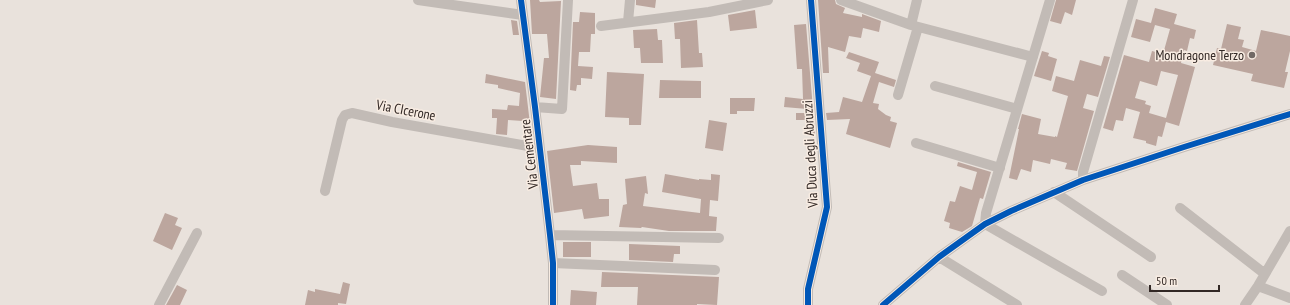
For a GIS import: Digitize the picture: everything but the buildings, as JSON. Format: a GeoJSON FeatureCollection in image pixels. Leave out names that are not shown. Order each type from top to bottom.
{"type":"FeatureCollection","features":[{"type":"Feature","properties":{"kind":"street"},"geometry":{"type":"LineString","coordinates":[[418,0],[523,15]]}},
{"type":"Feature","properties":{"kind":"street","name":"Via Cementare"},"geometry":{"type":"LineString","coordinates":[[521,0],[536,107],[553,263],[553,305]]}},
{"type":"Feature","properties":{"kind":"street"},"geometry":{"type":"LineString","coordinates":[[536,107],[562,109],[568,0]]}},
{"type":"Feature","properties":{"kind":"street"},"geometry":{"type":"LineString","coordinates":[[628,22],[630,0]]}},
{"type":"Feature","properties":{"kind":"street"},"geometry":{"type":"LineString","coordinates":[[601,26],[709,12],[768,0]]}},
{"type":"Feature","properties":{"kind":"street","name":"Via Duca degli Abruzzi"},"geometry":{"type":"LineString","coordinates":[[808,305],[808,289],[828,207],[811,0]]}},
{"type":"Feature","properties":{"kind":"street"},"geometry":{"type":"LineString","coordinates":[[898,95],[914,26],[918,0]]}},
{"type":"Feature","properties":{"kind":"street"},"geometry":{"type":"LineString","coordinates":[[1083,180],[1083,172],[1133,0]]}},
{"type":"Feature","properties":{"kind":"street"},"geometry":{"type":"LineString","coordinates":[[846,1],[914,26],[1033,57]]}},
{"type":"Feature","properties":{"kind":"street"},"geometry":{"type":"LineString","coordinates":[[984,224],[1033,57],[1047,1]]}},
{"type":"Feature","properties":{"kind":"street"},"geometry":{"type":"LineString","coordinates":[[935,86],[1017,110]]}},
{"type":"Feature","properties":{"kind":"street","name":"Via CIcerone"},"geometry":{"type":"LineString","coordinates":[[325,190],[342,120],[345,115],[352,113],[392,122],[540,148]]}},
{"type":"Feature","properties":{"kind":"street"},"geometry":{"type":"LineString","coordinates":[[883,305],[938,257],[984,224],[1083,180],[1290,114]]}},
{"type":"Feature","properties":{"kind":"street"},"geometry":{"type":"LineString","coordinates":[[916,143],[1000,168]]}},
{"type":"Feature","properties":{"kind":"street"},"geometry":{"type":"LineString","coordinates":[[1054,192],[1151,257]]}},
{"type":"Feature","properties":{"kind":"street"},"geometry":{"type":"LineString","coordinates":[[1180,208],[1265,274]]}},
{"type":"Feature","properties":{"kind":"street"},"geometry":{"type":"LineString","coordinates":[[984,224],[1102,291]]}},
{"type":"Feature","properties":{"kind":"street"},"geometry":{"type":"LineString","coordinates":[[1245,305],[1258,286],[1290,231]]}},
{"type":"Feature","properties":{"kind":"street"},"geometry":{"type":"LineString","coordinates":[[159,305],[197,233]]}},
{"type":"Feature","properties":{"kind":"street"},"geometry":{"type":"LineString","coordinates":[[550,235],[719,238]]}},
{"type":"Feature","properties":{"kind":"street"},"geometry":{"type":"LineString","coordinates":[[938,257],[1017,305]]}},
{"type":"Feature","properties":{"kind":"street"},"geometry":{"type":"LineString","coordinates":[[553,263],[715,270]]}},
{"type":"Feature","properties":{"kind":"street"},"geometry":{"type":"LineString","coordinates":[[1122,275],[1167,305]]}},
{"type":"Feature","properties":{"kind":"street"},"geometry":{"type":"LineString","coordinates":[[1258,286],[1290,298]]}},
{"type":"Feature","properties":{"kind":"cycle path"},"geometry":{"type":"LineString","coordinates":[[521,0],[553,263],[553,305]]}},
{"type":"Feature","properties":{"kind":"cycle path"},"geometry":{"type":"LineString","coordinates":[[808,305],[808,289],[827,207],[811,0]]}},
{"type":"Feature","properties":{"kind":"cycle path"},"geometry":{"type":"LineString","coordinates":[[883,305],[939,257],[985,224],[1011,211],[1083,180],[1290,114]]}},
{"type":"Feature","properties":{"kind":"place","name":"Mondragone Terzo"},"geometry":{"type":"Point","coordinates":[1252,55]}}]}
